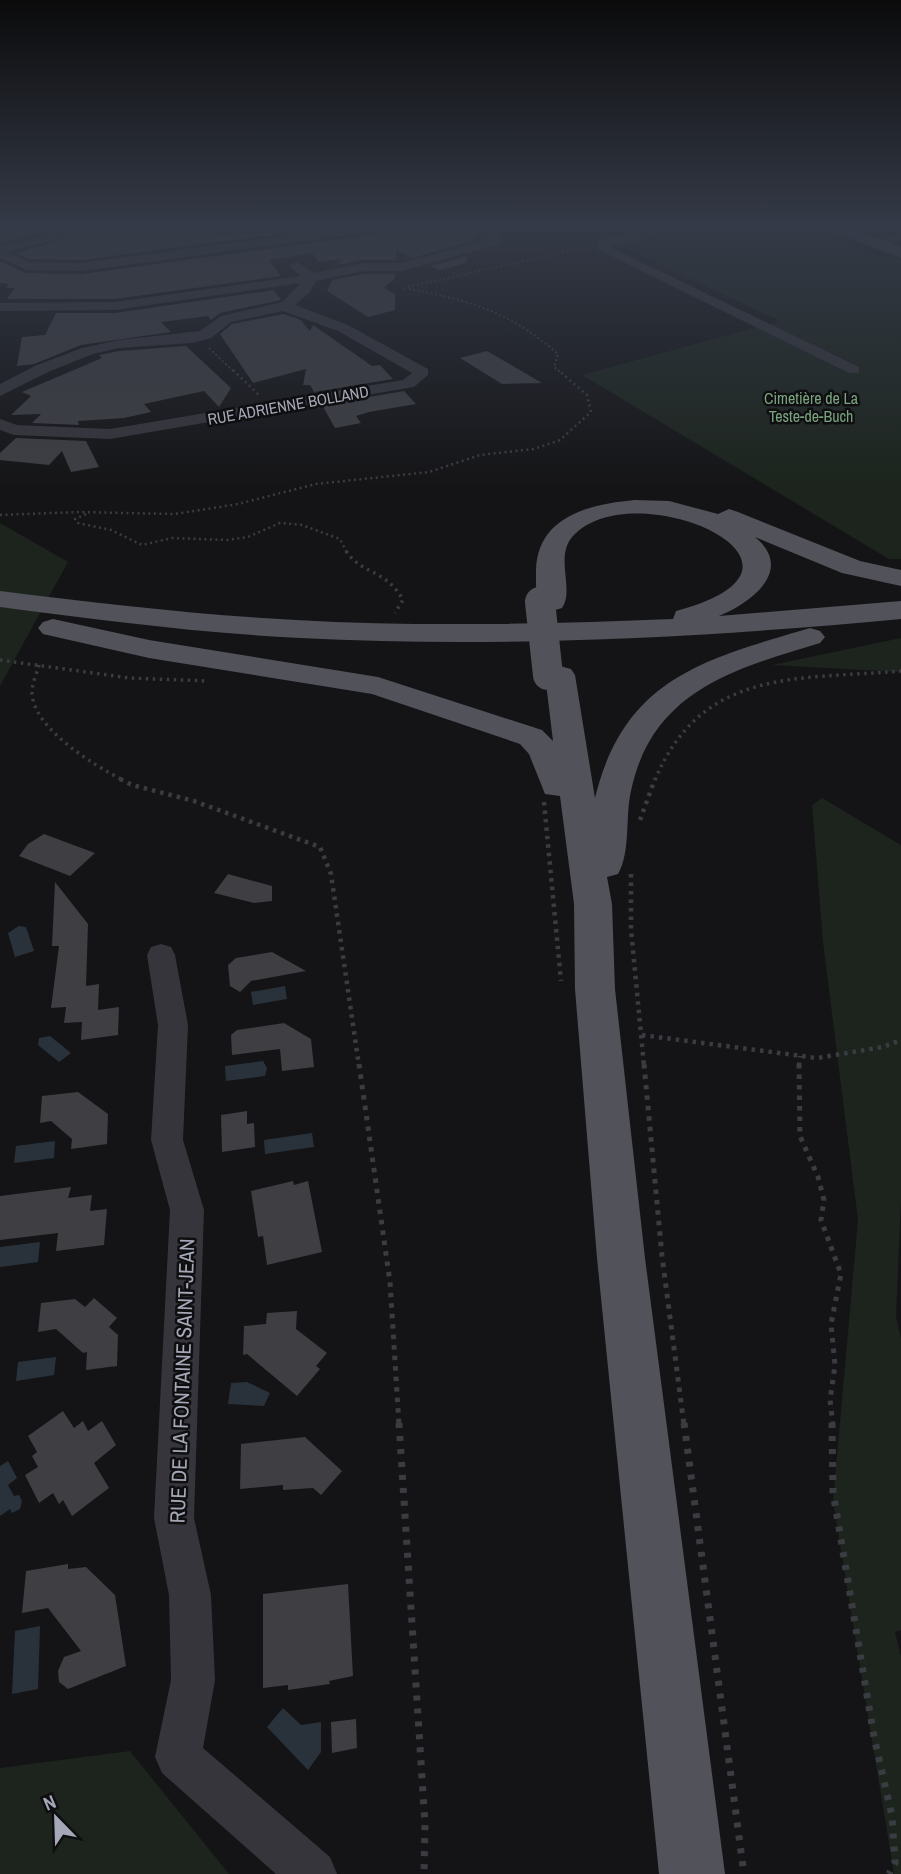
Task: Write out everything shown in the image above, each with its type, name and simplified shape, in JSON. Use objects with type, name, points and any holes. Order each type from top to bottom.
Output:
[{"type":"main road","points":[[593,904],[554,675],[538,549],[545,532],[554,523],[582,508],[619,501],[652,500],[699,508],[852,567],[901,578]]},
{"type":"main road","points":[[546,602],[551,551],[558,536],[572,523],[604,512],[640,507],[698,515],[732,531],[745,541],[756,557],[755,581],[742,594],[720,607],[689,617],[578,630]]},
{"type":"main road","points":[[0,599],[233,625],[387,631],[669,629],[901,610]]},
{"type":"main road","points":[[0,617],[149,649],[378,686],[531,737],[544,751],[621,1258],[692,1874]]},
{"type":"main road","points":[[579,989],[593,904],[605,865],[606,820],[615,772],[636,731],[659,703],[694,677],[746,654],[809,637],[901,620]]},
{"type":"main road","points":[[550,787],[554,675]]},
{"type":"street","points":[[15,314],[26,321],[51,314]]},
{"type":"street","points":[[0,391],[52,363],[120,343],[163,342],[197,336],[221,327],[226,319],[249,314]]},
{"type":"street","name":"RUE ADRIENNE BOLLAND","points":[[0,424],[14,430],[110,434],[408,384],[422,372],[343,328],[306,314]]},
{"type":"street","points":[[740,314],[854,370]]},
{"type":"street","name":"RUE DE LA FONTAINE SAINT-JEAN","points":[[161,955],[173,1025],[167,1140],[187,1210],[174,1518],[190,1595],[193,1680],[178,1757],[313,1874]]},
{"type":"path","points":[[0,515],[100,512],[174,514],[238,504],[297,488],[429,472],[480,454],[534,449],[560,440],[592,412],[587,395],[560,375],[554,367],[554,359],[558,354],[508,314]]},
{"type":"path","points":[[197,336],[272,407]]},
{"type":"path","points":[[100,512],[75,519],[78,523],[111,530],[142,545],[172,538],[227,540],[248,537],[280,523],[302,524],[314,531],[331,534],[340,539],[344,549],[364,569],[393,582],[403,600],[387,631]]},
{"type":"path","points":[[0,660],[126,676],[148,682],[216,680]]},
{"type":"path","points":[[39,665],[32,692],[36,707],[66,746],[88,762],[132,785],[207,806],[320,846],[331,874],[390,1282],[425,1824],[425,1874]]},
{"type":"path","points":[[639,825],[654,780],[671,747],[691,723],[720,701],[763,683],[901,671]]},
{"type":"path","points":[[550,787],[579,989]]},
{"type":"path","points":[[631,872],[632,929],[662,1256],[744,1874]]},
{"type":"path","points":[[642,1035],[817,1058],[883,1047],[901,1040]]},
{"type":"path","points":[[800,1056],[800,1136],[818,1177],[824,1200],[821,1220],[841,1274],[831,1324],[835,1365],[830,1400],[835,1450],[833,1492],[874,1737],[894,1826],[895,1863],[889,1874]]},
{"type":"green space","name":"Cimetière de La Teste-de-Buch","points":[[766,314],[901,314],[901,559],[889,559],[582,375],[780,321]]},
{"type":"green space","points":[[0,523],[68,562],[0,686]]},
{"type":"green space","points":[[901,638],[901,672],[772,665]]},
{"type":"green space","points":[[822,798],[901,845],[901,1200],[896,1317],[901,1338],[901,1630],[895,1632],[901,1657],[901,1874],[894,1874],[833,1501],[858,1220],[823,942],[812,805]]},
{"type":"green space","points":[[130,1751],[229,1874],[0,1874],[0,1768]]},
{"type":"shaded area","points":[[19,926],[26,927],[34,951],[15,957],[8,933]]},
{"type":"shaded area","points":[[285,986],[287,999],[253,1005],[251,992]]},
{"type":"shaded area","points":[[50,1036],[71,1053],[59,1062],[38,1045],[39,1038]]},
{"type":"shaded area","points":[[263,1061],[267,1068],[265,1076],[226,1081],[225,1066]]},
{"type":"shaded area","points":[[312,1133],[314,1147],[265,1154],[264,1140]]},
{"type":"shaded area","points":[[55,1141],[54,1158],[14,1163],[16,1146]]},
{"type":"shaded area","points":[[40,1242],[38,1262],[0,1267],[0,1247]]},
{"type":"shaded area","points":[[56,1357],[54,1375],[16,1381],[18,1362]]},
{"type":"shaded area","points":[[247,1382],[270,1393],[264,1406],[228,1404],[231,1383]]},
{"type":"shaded area","points":[[8,1461],[17,1478],[8,1485],[14,1496],[19,1495],[22,1501],[20,1509],[12,1513],[10,1509],[0,1516],[0,1466]]},
{"type":"shaded area","points":[[40,1626],[38,1689],[12,1694],[15,1631]]},
{"type":"shaded area","points":[[283,1708],[301,1725],[321,1722],[321,1752],[308,1770],[267,1727]]},
{"type":"building","points":[[55,314],[218,314],[211,320],[208,316],[161,322],[171,332],[81,345],[34,364],[17,366],[22,337],[45,335]]},
{"type":"building","points":[[281,314],[301,320],[310,331],[313,325],[372,366],[380,365],[393,379],[314,392],[310,385],[303,385],[306,369],[253,383],[220,334],[232,324]]},
{"type":"building","points":[[186,346],[231,388],[219,407],[204,391],[144,404],[151,412],[124,418],[78,421],[79,425],[32,423],[41,414],[11,415],[31,396],[22,392],[102,358],[99,355]]},
{"type":"building","points":[[487,351],[542,383],[502,384],[460,358]]},
{"type":"building","points":[[404,391],[416,404],[369,412],[356,416],[361,423],[335,428],[322,405]]},
{"type":"building","points":[[16,438],[86,441],[99,467],[71,472],[62,451],[49,465],[0,460],[0,453]]},
{"type":"building","points":[[44,834],[95,853],[70,876],[19,856],[28,844]]},
{"type":"building","points":[[228,874],[272,886],[272,901],[254,903],[214,893]]},
{"type":"building","points":[[55,882],[88,924],[86,986],[99,984],[98,1010],[119,1007],[118,1035],[81,1040],[82,1022],[64,1023],[66,1007],[51,1008],[59,946],[52,946]]},
{"type":"building","points":[[272,952],[306,971],[251,981],[240,992],[230,986],[228,965],[236,958]]},
{"type":"building","points":[[284,1023],[311,1039],[314,1067],[282,1071],[280,1049],[232,1055],[231,1035],[237,1030]]},
{"type":"building","points":[[78,1092],[108,1114],[107,1144],[71,1149],[72,1139],[51,1121],[40,1123],[42,1096]]},
{"type":"building","points":[[247,1111],[247,1124],[254,1123],[255,1147],[222,1152],[221,1115]]},
{"type":"building","points":[[293,1181],[294,1185],[308,1181],[322,1252],[267,1265],[263,1236],[258,1237],[251,1191]]},
{"type":"building","points":[[71,1187],[68,1198],[92,1195],[90,1211],[107,1209],[104,1245],[56,1251],[58,1233],[0,1240],[0,1196]]},
{"type":"building","points":[[94,1298],[117,1318],[109,1327],[118,1335],[117,1366],[86,1370],[87,1352],[83,1353],[56,1329],[38,1332],[41,1303],[75,1299],[85,1307]]},
{"type":"building","points":[[297,1311],[296,1329],[327,1353],[316,1366],[320,1369],[297,1396],[247,1354],[243,1355],[244,1326],[266,1324],[267,1313]]},
{"type":"building","points":[[63,1411],[74,1428],[83,1421],[88,1431],[102,1421],[116,1445],[94,1463],[109,1488],[72,1516],[63,1500],[59,1504],[53,1493],[39,1503],[25,1475],[38,1467],[32,1456],[37,1452],[28,1436]]},
{"type":"building","points":[[305,1437],[342,1471],[321,1495],[313,1488],[283,1490],[283,1485],[240,1489],[241,1444]]},
{"type":"building","points":[[68,1564],[68,1569],[86,1567],[115,1595],[126,1666],[68,1689],[59,1682],[58,1671],[64,1657],[81,1651],[48,1608],[22,1613],[26,1571]]},
{"type":"building","points":[[348,1584],[353,1676],[329,1681],[330,1684],[288,1690],[288,1685],[263,1688],[263,1594]]},
{"type":"building","points":[[356,1719],[357,1748],[332,1753],[331,1722]]}]
